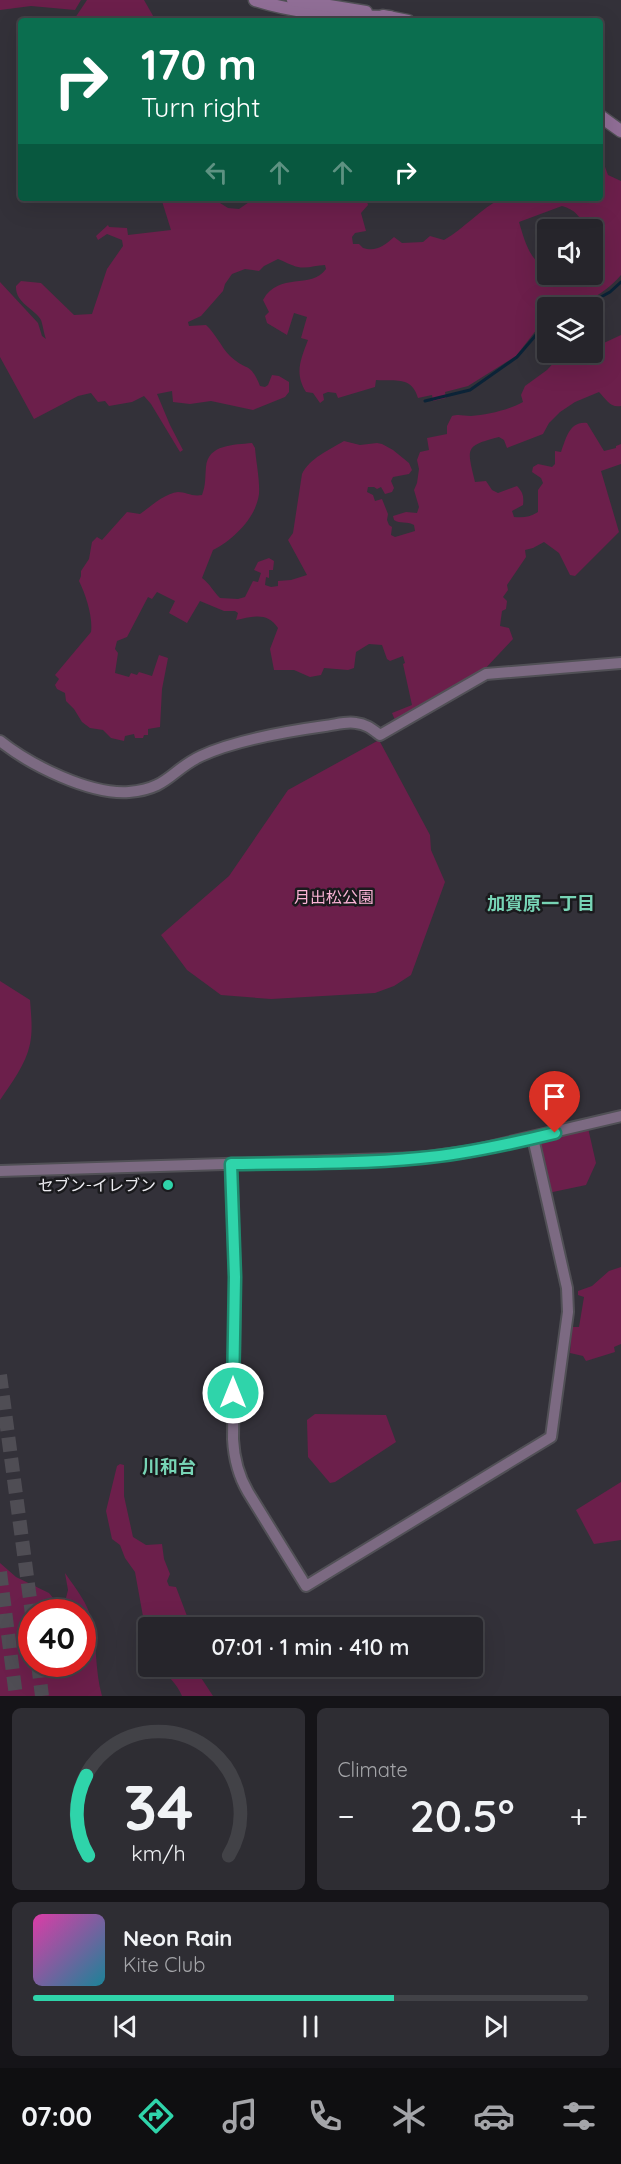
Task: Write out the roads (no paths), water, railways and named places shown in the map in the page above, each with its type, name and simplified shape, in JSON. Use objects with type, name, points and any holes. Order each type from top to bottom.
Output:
[{"type":"main road","points":[[255,0],[274,6],[347,17],[390,17]]},
{"type":"main road","points":[[293,0],[394,18]]},
{"type":"main road","points":[[603,118],[621,131]]},
{"type":"street","points":[[0,741],[33,763],[56,774],[112,791],[144,790],[160,785],[193,760],[210,753],[299,730],[355,722],[369,726],[380,735],[486,674],[621,663]]},
{"type":"street","points":[[0,1171],[420,1158],[472,1151],[621,1116]]},
{"type":"street","points":[[231,1164],[235,1277],[233,1439],[236,1464],[240,1478],[248,1492],[306,1586],[551,1437],[568,1312],[567,1287],[533,1138]]},
{"type":"waterway","points":[[601,297],[621,282]]},
{"type":"waterway","points":[[425,401],[470,390],[517,357],[537,334]]},
{"type":"tunnel","points":[[0,1375],[30,1599]]},
{"type":"tunnel","points":[[0,1572],[16,1696]]},
{"type":"tunnel","points":[[40,1677],[42,1696]]},
{"type":"place","name":"セブン-イレブン","points":[[168,1185]]},
{"type":"district","name":"加賀原一丁目","points":[[541,903]]},
{"type":"district","name":"川和台","points":[[169,1466]]},
{"type":"park label","name":"月出松公園","points":[[334,897]]}]
